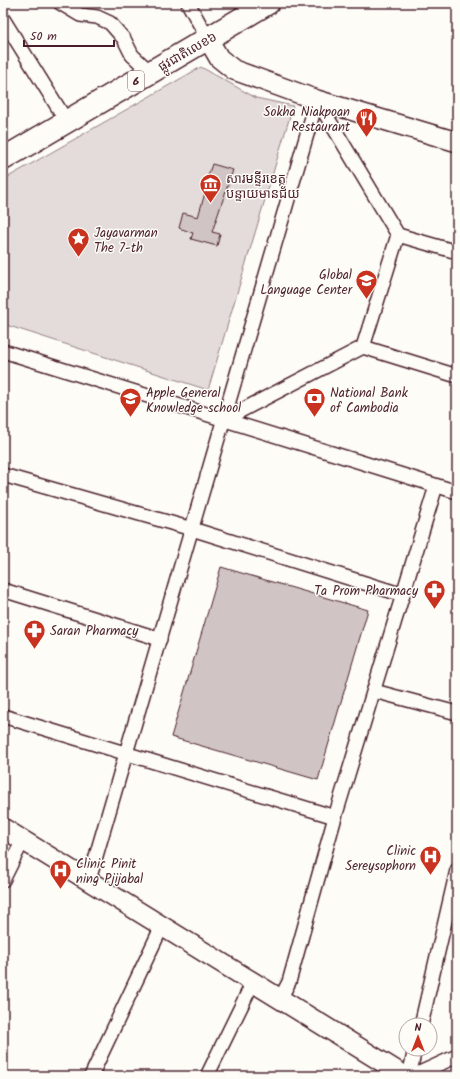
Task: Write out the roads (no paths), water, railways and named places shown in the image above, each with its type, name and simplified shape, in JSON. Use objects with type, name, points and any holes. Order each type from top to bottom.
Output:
[{"type":"highway","name":"ផ្លូវជាតិលេខ៦","points":[[3,159],[268,3]]},
{"type":"main road","points":[[208,39],[219,58],[234,70],[317,100],[457,142]]},
{"type":"main road","points":[[3,828],[405,1076]]},
{"type":"street","points":[[60,3],[80,15],[97,17],[110,23],[124,39],[132,55],[150,72]]},
{"type":"street","points":[[188,3],[208,39]]},
{"type":"street","points":[[3,19],[67,122]]},
{"type":"street","points":[[317,100],[398,235],[457,252]]},
{"type":"street","points":[[89,880],[317,100]]},
{"type":"street","points":[[363,347],[398,235]]},
{"type":"street","points":[[225,419],[363,347],[457,376]]},
{"type":"street","points":[[3,352],[225,419],[457,492]]},
{"type":"street","points":[[3,475],[192,529],[403,594]]},
{"type":"street","points":[[280,998],[289,982],[335,817],[436,486]]},
{"type":"street","points":[[3,590],[160,639]]},
{"type":"street","points":[[374,691],[457,713]]},
{"type":"street","points":[[3,716],[335,817]]},
{"type":"street","points":[[3,880],[23,840]]},
{"type":"street","points":[[423,1017],[457,870]]},
{"type":"street","points":[[91,1076],[162,926]]},
{"type":"street","points":[[207,1076],[253,982]]},
{"type":"street","points":[[413,1076],[457,1056]]},
{"type":"street","points":[[409,1076],[413,1057]]},
{"type":"place","name":"Sokha Niakpoan Restaurant","points":[[366,138]]},
{"type":"place","name":"សារមន្ទីរខេត្ត បន្ទាយមានជ័យ","points":[[211,204]]},
{"type":"place","name":"Jayavarman The 7-th","points":[[78,258]]},
{"type":"place","name":"Global Language Center","points":[[367,300]]},
{"type":"place","name":"Apple General Knowledge school","points":[[131,418]]},
{"type":"place","name":"National Bank of Cambodia","points":[[315,418]]},
{"type":"place","name":"Ta Prom Pharmacy","points":[[434,610]]},
{"type":"place","name":"Saran Pharmacy","points":[[35,650]]},
{"type":"place","name":"Clinic Sereysophorn","points":[[431,876]]},
{"type":"place","name":"Clinic Pinit ning Pjijabal","points":[[61,890]]}]
